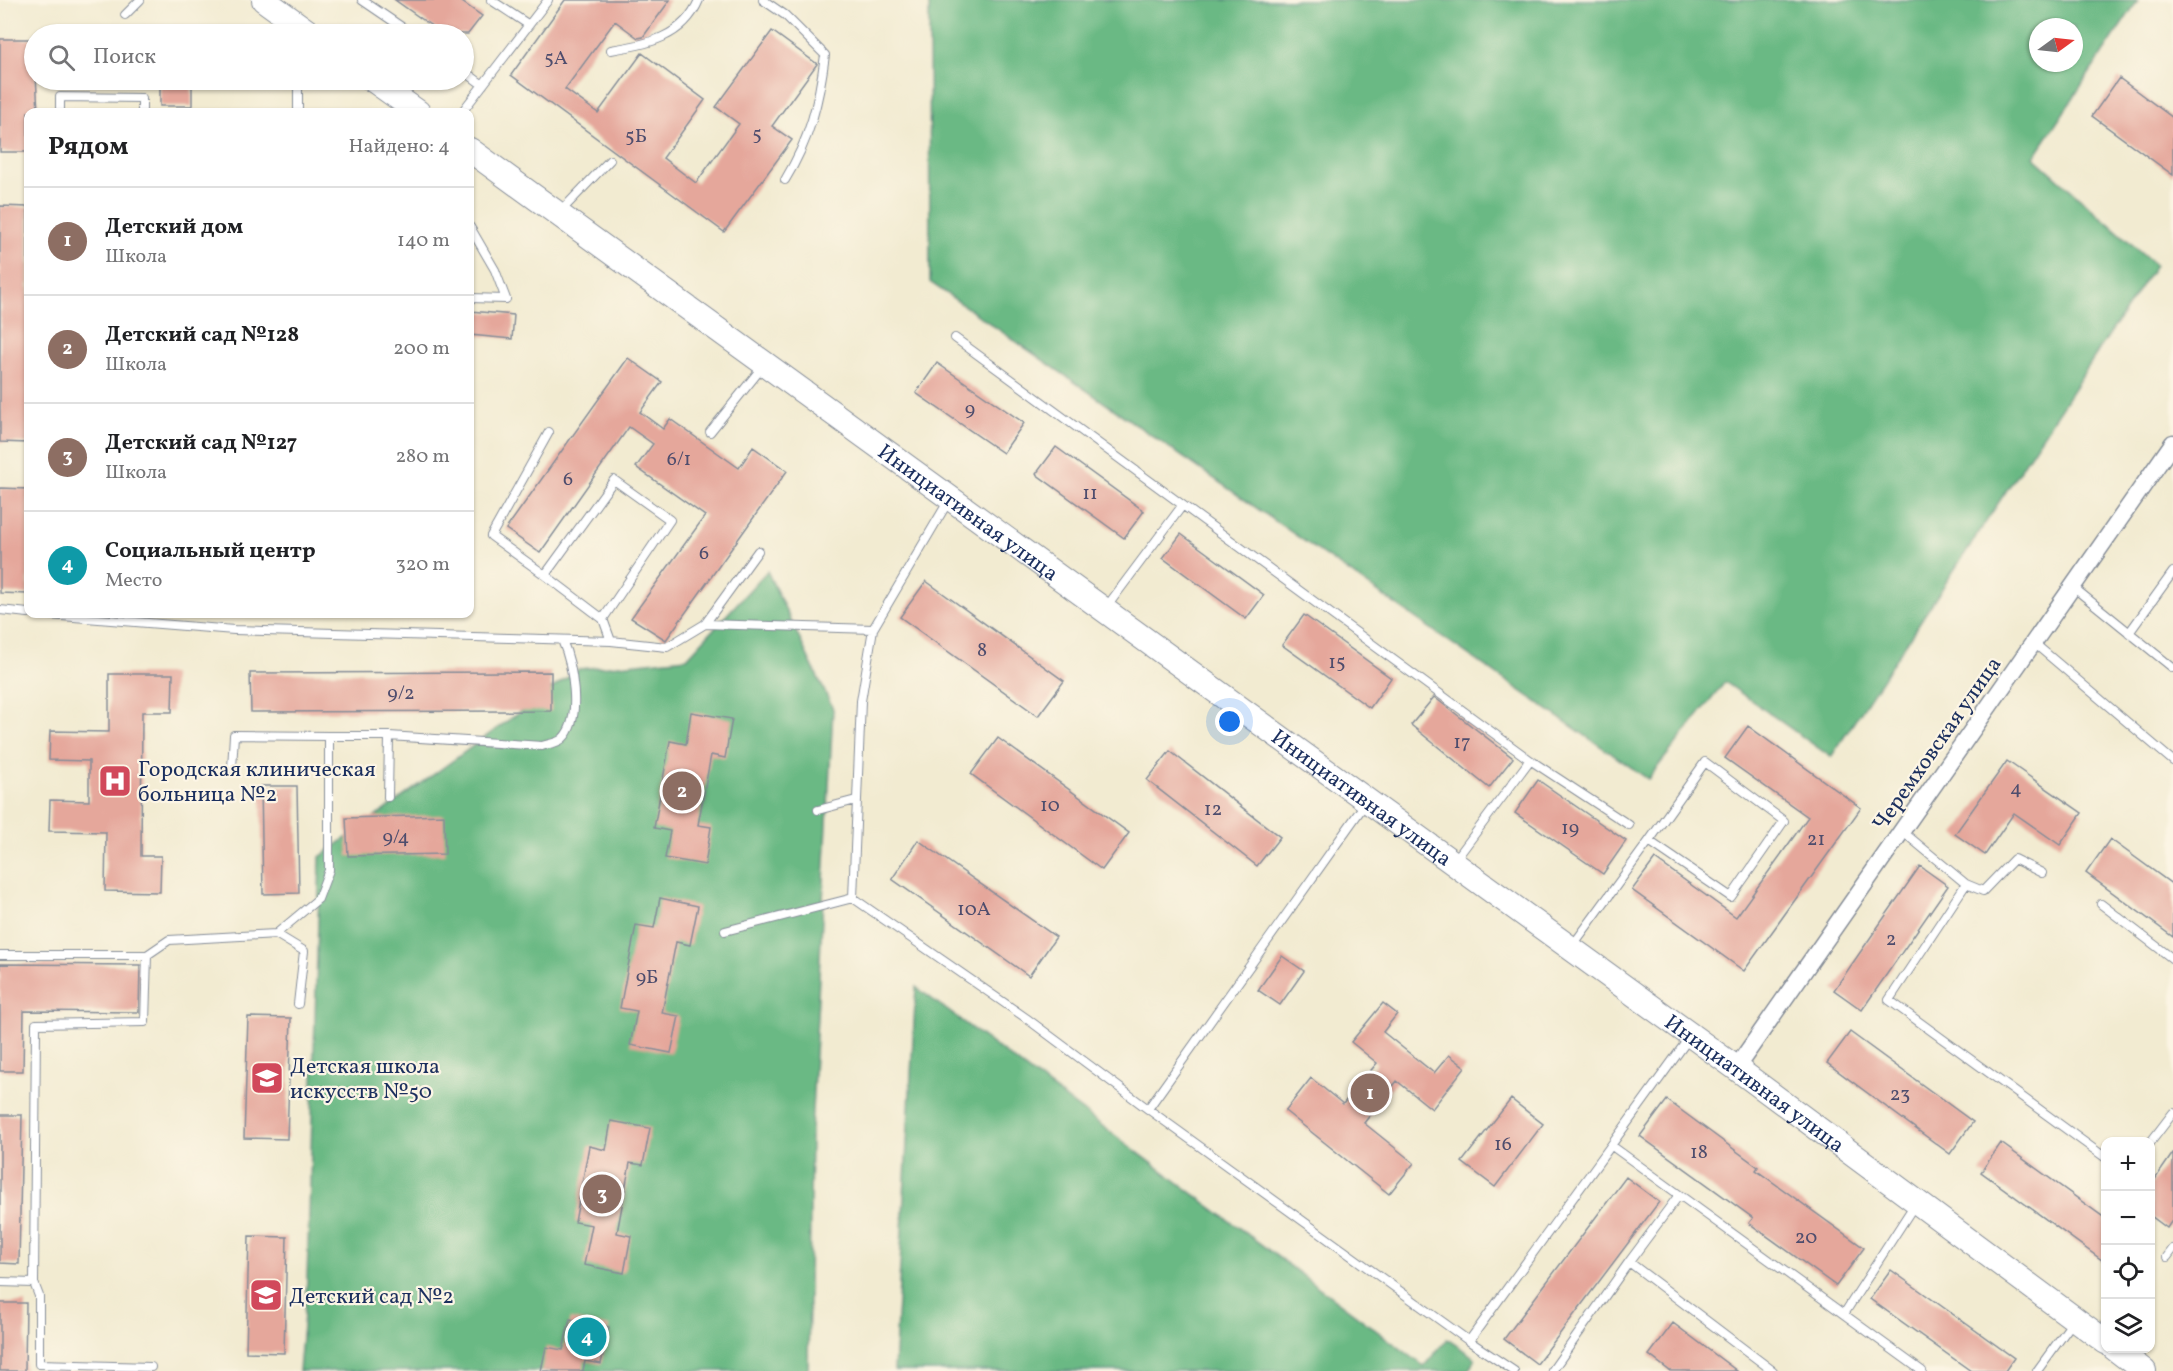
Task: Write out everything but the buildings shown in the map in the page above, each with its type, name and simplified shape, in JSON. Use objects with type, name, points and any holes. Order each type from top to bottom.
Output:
[{"type":"main road","points":[[264,0],[294,24]]},
{"type":"main road","points":[[394,90],[409,97]]},
{"type":"main road","name":"Инициативная улица","points":[[474,153],[1691,1035],[2101,1338]]},
{"type":"main road","points":[[2121,1353],[2144,1371]]},
{"type":"street","name":"Черемховская улица","points":[[1736,1068],[2173,443]]},
{"type":"lane","points":[[125,15],[140,0]]},
{"type":"lane","points":[[362,0],[397,24]]},
{"type":"lane","points":[[491,0],[528,26]]},
{"type":"lane","points":[[465,108],[548,0]]},
{"type":"lane","points":[[611,50],[648,44],[673,33],[694,13],[699,0]]},
{"type":"lane","points":[[763,0],[786,15],[825,55],[820,94],[803,150],[785,180]]},
{"type":"lane","points":[[474,78],[483,85]]},
{"type":"lane","points":[[298,90],[298,108]]},
{"type":"lane","points":[[60,108],[60,97],[142,98],[142,108]]},
{"type":"lane","points":[[558,214],[610,160]]},
{"type":"lane","points":[[474,234],[495,270],[506,299],[474,298]]},
{"type":"lane","points":[[955,338],[1530,760],[1629,825]]},
{"type":"lane","points":[[710,432],[764,365]]},
{"type":"lane","points":[[549,432],[491,536],[603,619],[611,641]]},
{"type":"lane","points":[[544,575],[614,480],[670,520],[603,619]]},
{"type":"lane","points":[[852,898],[861,701],[873,629],[950,499]]},
{"type":"lane","points":[[1104,610],[1182,506]]},
{"type":"lane","points":[[85,618],[234,630],[611,641],[667,647],[705,624],[758,551]]},
{"type":"lane","points":[[2129,633],[2173,572]]},
{"type":"lane","points":[[2073,587],[2173,668]]},
{"type":"lane","points":[[0,610],[24,613]]},
{"type":"lane","points":[[157,624],[160,618]]},
{"type":"lane","points":[[705,624],[873,629]]},
{"type":"lane","points":[[232,768],[234,735],[389,736],[542,746],[562,740],[573,723],[574,698],[569,657],[562,640]]},
{"type":"lane","points":[[2034,643],[2173,761]]},
{"type":"lane","points":[[276,934],[318,899],[329,870],[329,736]]},
{"type":"lane","points":[[388,797],[389,736]]},
{"type":"lane","points":[[1453,863],[1530,760]]},
{"type":"lane","points":[[1571,948],[1705,762],[1784,821],[1731,897],[1649,841]]},
{"type":"lane","points":[[818,810],[856,800]]},
{"type":"lane","points":[[1148,1108],[1368,801]]},
{"type":"lane","points":[[1902,831],[1966,884],[1983,891],[2014,859],[2042,873]]},
{"type":"lane","points":[[1966,884],[1889,1000],[2101,1154]]},
{"type":"lane","points":[[725,931],[852,898],[1026,1018],[1469,1341],[1514,1371]]},
{"type":"lane","points":[[2101,904],[2173,959]]},
{"type":"lane","points":[[0,955],[147,955],[169,940],[276,934],[304,951],[298,1004]]},
{"type":"lane","points":[[147,955],[145,1022],[36,1024],[34,1283],[39,1296],[39,1364],[151,1367]]},
{"type":"lane","points":[[1469,1341],[1691,1035]]},
{"type":"lane","points":[[2155,1138],[2173,1113]]},
{"type":"lane","points":[[1612,1146],[1922,1371]]},
{"type":"lane","points":[[1552,1371],[1679,1195]]},
{"type":"lane","points":[[1844,1314],[1916,1202]]},
{"type":"lane","points":[[2167,1257],[2173,1249]]},
{"type":"lane","points":[[1629,1262],[1773,1371]]},
{"type":"lane","points":[[0,1282],[34,1283]]},
{"type":"lane","points":[[2037,1371],[2074,1319]]},
{"type":"green space","points":[[929,0],[2138,0],[2034,157],[2155,265],[1831,757],[1725,682],[1648,779],[930,282]]},
{"type":"green space","points":[[767,571],[833,709],[811,1131],[808,1371],[299,1371],[307,1280],[320,857],[579,669],[687,658]]},
{"type":"green space","points":[[916,987],[1424,1366],[1447,1339],[1475,1358],[1468,1371],[894,1371]]},
{"type":"place","name":"Городская клиническая больница №2","points":[[115,781]]},
{"type":"place","name":"Детский сад №128","points":[[682,791]]},
{"type":"place","name":"Детская школа искусств №50","points":[[267,1078]]},
{"type":"place","name":"Детский дом","points":[[1370,1093]]},
{"type":"place","name":"Детский сад №127","points":[[602,1194]]},
{"type":"place","name":"Детский сад №2","points":[[266,1295]]},
{"type":"place","name":"Социальный центр","points":[[587,1337]]}]
